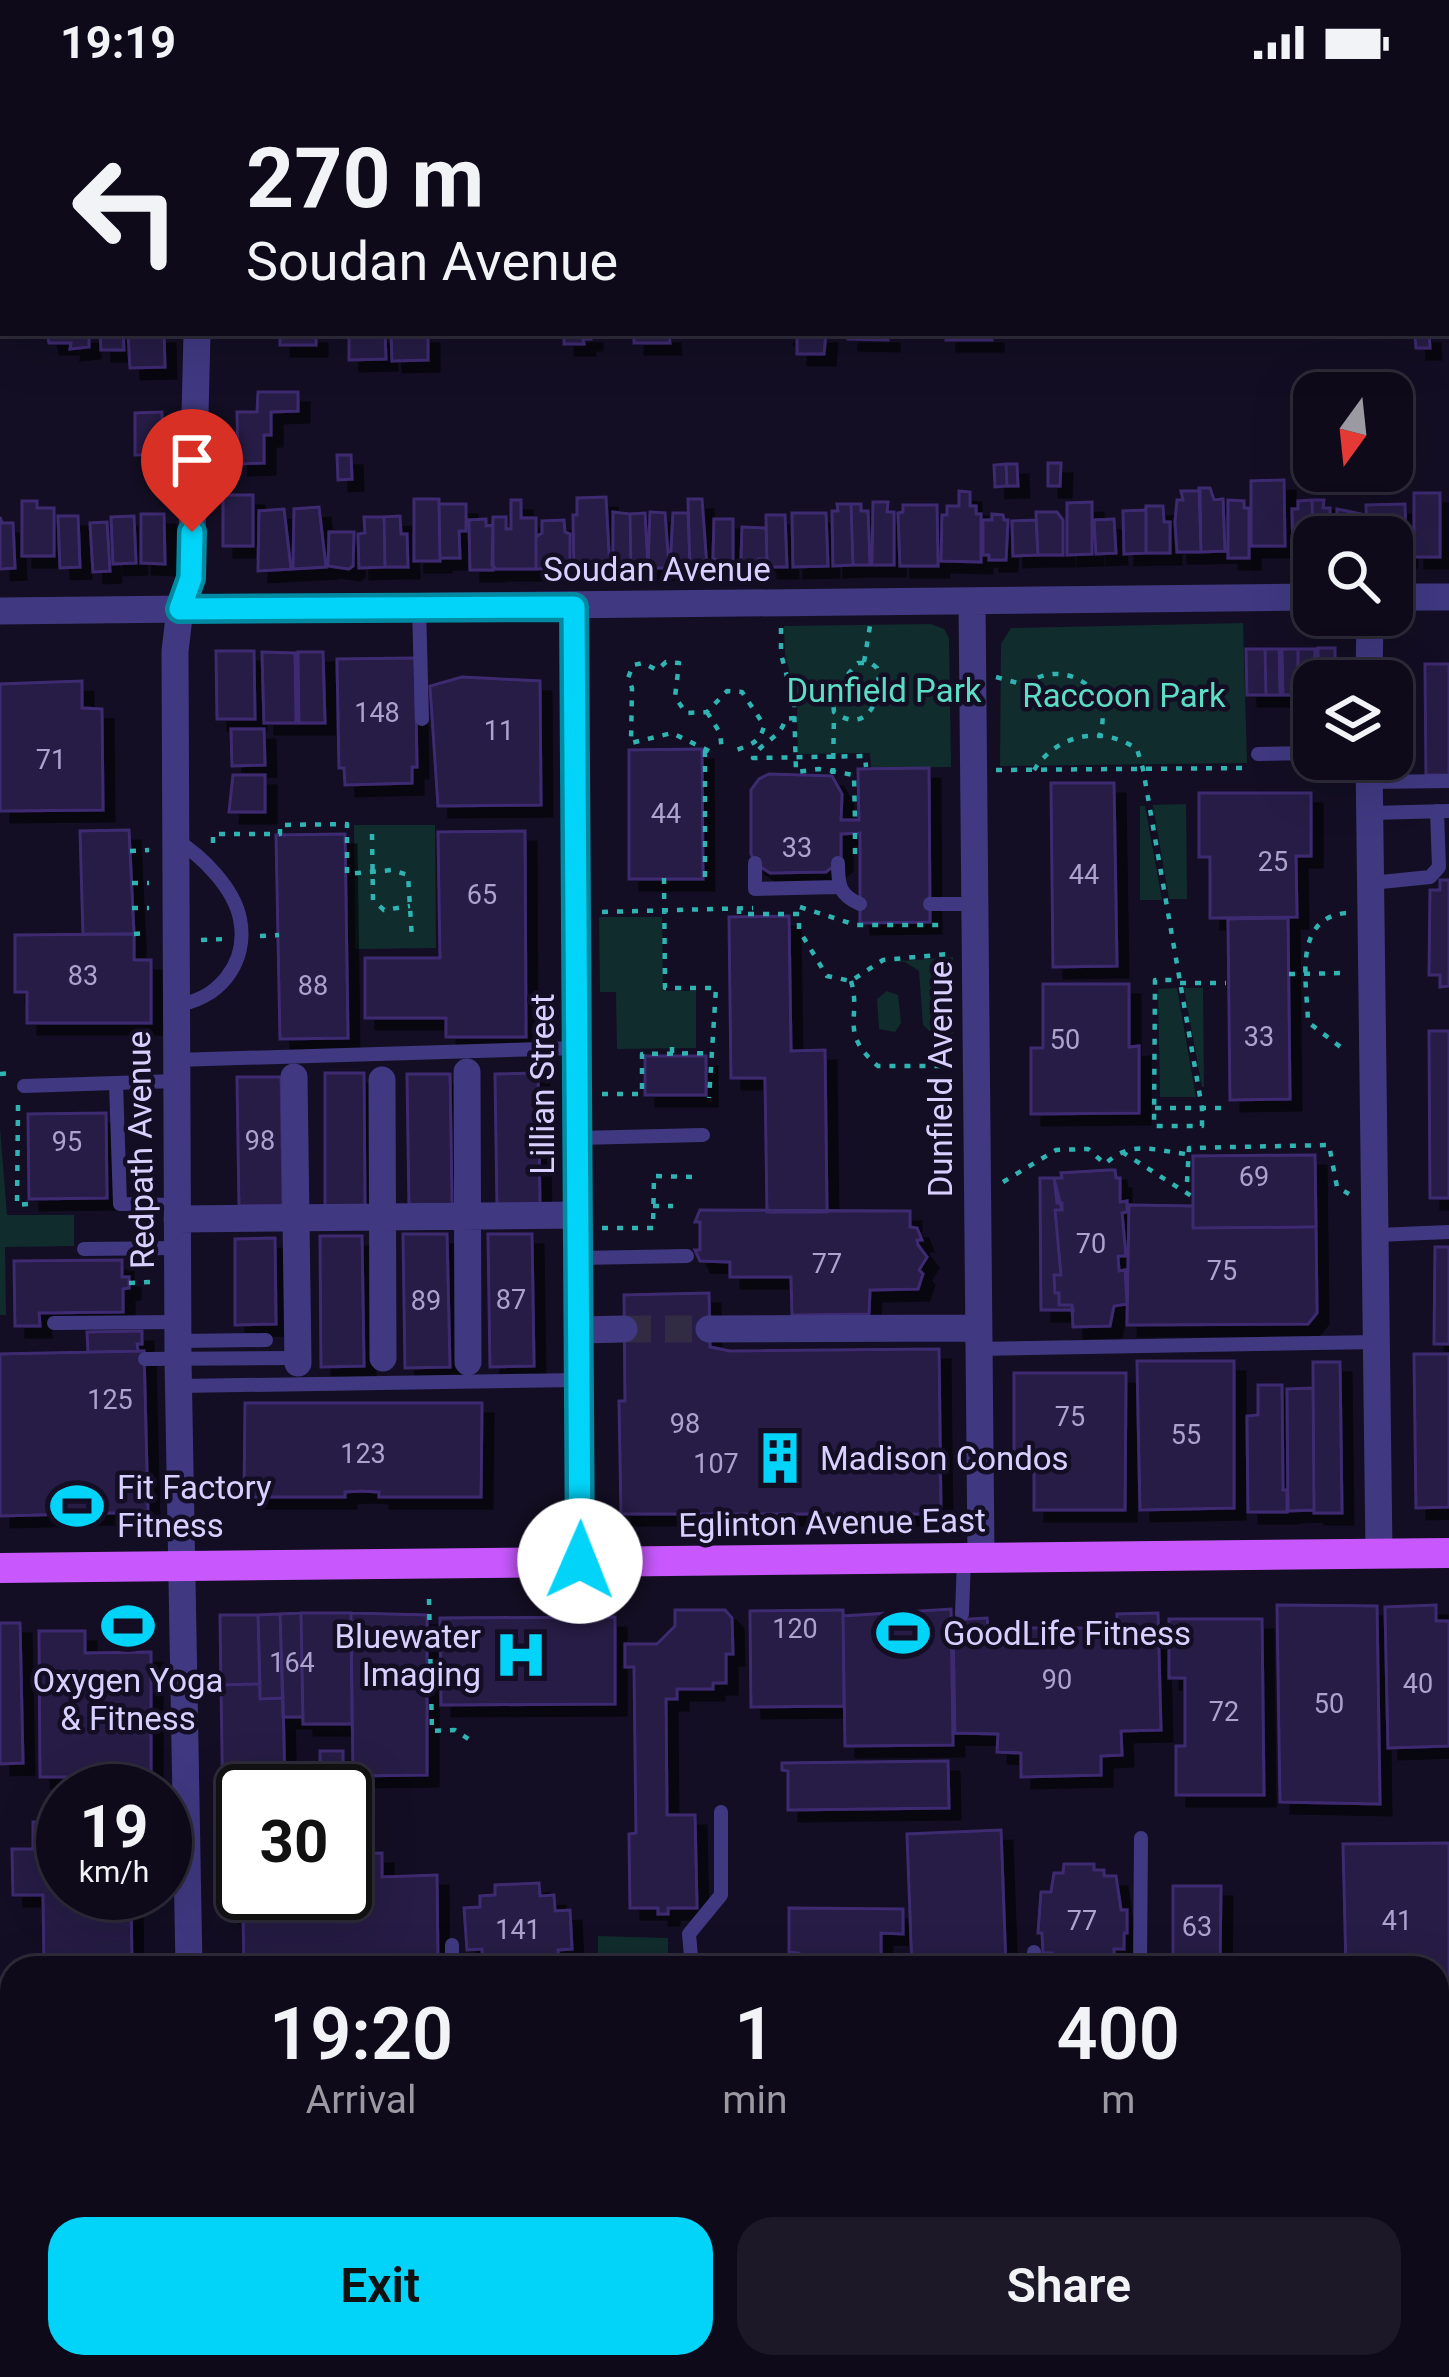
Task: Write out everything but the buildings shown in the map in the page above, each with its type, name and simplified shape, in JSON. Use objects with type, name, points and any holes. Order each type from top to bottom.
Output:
[{"type":"main road","name":"Eglinton Avenue East","points":[[0,1568],[1449,1552]]},
{"type":"street","name":"Redpath Avenue","points":[[189,1956],[175,1005],[168,844],[175,651],[180,609],[191,578],[197,336]]},
{"type":"street","name":"Soudan Avenue","points":[[0,611],[1293,597]]},
{"type":"street","points":[[1413,597],[1449,597]]},
{"type":"street","name":"Dunfield Avenue","points":[[972,602],[977,1338],[973,1557]]},
{"type":"street","name":"Lillian Street","points":[[574,607],[578,1138],[589,1221],[579,1258],[580,1561]]},
{"type":"street","points":[[1370,780],[1379,1553]]},
{"type":"street","points":[[466,1072],[468,1363]]},
{"type":"street","points":[[294,1077],[295,1361]]},
{"type":"street","points":[[382,1080],[383,1358]]},
{"type":"street","points":[[177,1224],[467,1216],[589,1221]]},
{"type":"street","points":[[710,1329],[977,1338]]},
{"type":"street","points":[[580,1330],[624,1330]]},
{"type":"lane","points":[[419,607],[422,719]]},
{"type":"lane","points":[[1256,761],[1293,756]]},
{"type":"lane","points":[[1413,776],[1449,781]]},
{"type":"lane","points":[[1369,814],[1443,811],[1439,868],[1430,878],[1371,883]]},
{"type":"lane","points":[[168,844],[195,851],[227,890],[240,919],[239,956],[227,980],[196,1003],[175,1005]]},
{"type":"lane","points":[[755,862],[755,889],[838,887]]},
{"type":"lane","points":[[838,863],[838,887],[847,899],[860,904]]},
{"type":"lane","points":[[799,870],[799,887]]},
{"type":"lane","points":[[930,904],[976,904]]},
{"type":"lane","points":[[24,1086],[116,1083],[176,1071],[578,1048]]},
{"type":"lane","points":[[116,1083],[120,1204],[177,1224]]},
{"type":"lane","points":[[578,1138],[703,1135]]},
{"type":"lane","points":[[84,1249],[177,1224]]},
{"type":"lane","points":[[1377,1234],[1449,1232]]},
{"type":"lane","points":[[579,1258],[687,1256]]},
{"type":"lane","points":[[54,1323],[178,1352],[295,1361]]},
{"type":"lane","points":[[977,1338],[1377,1342]]},
{"type":"lane","points":[[145,1359],[266,1340]]},
{"type":"lane","points":[[178,1352],[581,1380]]},
{"type":"lane","points":[[962,1614],[973,1557]]},
{"type":"lane","points":[[691,1956],[689,1934],[721,1895],[721,1812]]},
{"type":"lane","points":[[1140,1956],[1141,1838]]},
{"type":"lane","points":[[452,1945],[452,1956]]},
{"type":"path","points":[[865,662],[872,621]]},
{"type":"path","points":[[781,622],[782,654],[795,718],[796,772],[819,769],[854,775],[855,820]]},
{"type":"path","points":[[705,878],[707,751],[672,734],[631,743],[630,668],[643,663],[657,670],[666,662],[679,663],[675,697],[686,713],[706,712],[734,688],[742,692],[764,725],[762,736],[734,751]]},
{"type":"path","points":[[832,774],[832,692],[849,670],[865,662]]},
{"type":"path","points":[[834,712],[858,721],[876,705],[878,668],[865,662]]},
{"type":"path","points":[[996,677],[1024,685],[1047,672],[1057,672],[1082,681],[1104,714],[1100,734]]},
{"type":"path","points":[[706,712],[720,733],[722,751]]},
{"type":"path","points":[[795,718],[784,719],[778,734],[757,749],[753,758],[866,756],[866,767]]},
{"type":"path","points":[[1034,770],[1042,758],[1070,739],[1100,734],[1137,749],[1143,770],[1180,981],[1202,1108],[1202,1126],[1154,1126],[1155,980],[1180,981],[1226,983]]},
{"type":"path","points":[[996,770],[1143,770],[1256,761]]},
{"type":"path","points":[[213,872],[213,834],[280,833],[280,825],[347,824],[347,874],[392,870],[408,874],[412,940]]},
{"type":"path","points":[[372,834],[374,900],[384,910],[410,906]]},
{"type":"path","points":[[130,851],[168,844]]},
{"type":"path","points":[[664,878],[665,988],[716,988],[709,1098]]},
{"type":"path","points":[[131,883],[160,882]]},
{"type":"path","points":[[596,912],[799,907],[856,925],[956,925]]},
{"type":"path","points":[[132,908],[161,908]]},
{"type":"path","points":[[739,908],[739,914],[799,914],[799,930],[827,976],[855,986],[854,1034],[862,1052],[878,1066],[956,1066]]},
{"type":"path","points":[[1346,913],[1330,916],[1310,934],[1306,947],[1307,1022],[1347,1052]]},
{"type":"path","points":[[134,934],[161,933]]},
{"type":"path","points":[[851,981],[883,960],[941,954]]},
{"type":"path","points":[[1288,974],[1347,973]]},
{"type":"path","points":[[672,1040],[672,1053]]},
{"type":"path","points":[[598,1094],[642,1094],[642,1054],[712,1053]]},
{"type":"path","points":[[18,1102],[17,1204],[29,1204]]},
{"type":"path","points":[[1155,1108],[1226,1108]]},
{"type":"path","points":[[1187,1182],[1189,1148],[1329,1145],[1337,1187],[1349,1194]]},
{"type":"path","points":[[999,1184],[1056,1150],[1088,1149],[1105,1164],[1120,1150],[1130,1148],[1186,1154]]},
{"type":"path","points":[[1120,1150],[1193,1197]]},
{"type":"path","points":[[17,1170],[28,1170]]},
{"type":"path","points":[[589,1221],[653,1228],[654,1176],[695,1177]]},
{"type":"path","points":[[653,1206],[673,1206]]},
{"type":"path","points":[[129,1282],[163,1282]]},
{"type":"path","points":[[429,1599],[431,1730],[455,1730],[470,1740]]},
{"type":"green space","name":"Raccoon Park","points":[[1243,623],[1247,763],[1000,766],[1001,644],[1011,628]]},
{"type":"green space","name":"Dunfield Park","points":[[931,624],[944,629],[949,638],[951,767],[871,768],[870,753],[798,754],[797,701],[785,654],[784,626]]},
{"type":"green space","points":[[1186,804],[1187,899],[1169,899],[1153,805]]},
{"type":"green space","points":[[1140,806],[1145,806],[1162,900],[1140,900]]},
{"type":"green space","points":[[354,825],[435,825],[436,948],[355,949]]},
{"type":"green space","points":[[599,917],[662,917],[663,991],[696,991],[696,1048],[617,1049],[616,992],[600,992]]},
{"type":"green space","points":[[953,957],[953,1033],[937,1038],[923,1025],[919,971],[905,962],[889,962]]},
{"type":"green space","points":[[1177,988],[1196,1097],[1160,1097],[1158,989]]},
{"type":"green space","points":[[1184,988],[1203,988],[1204,1087],[1202,1087]]},
{"type":"green space","points":[[887,991],[898,995],[901,1023],[895,1032],[879,1029],[877,999]]},
{"type":"green space","points":[[0,1128],[7,1215],[74,1215],[74,1246],[5,1247],[6,1315],[0,1315]]},
{"type":"green space","points":[[598,1936],[668,1938],[668,1956],[598,1956]]},
{"type":"tunnel","points":[[624,1329],[709,1329]]},
{"type":"place","name":"Madison Condos","points":[[780,1458]]},
{"type":"place","name":"Fit Factory Fitness","points":[[77,1506]]},
{"type":"place","name":"Oxygen Yoga & Fitness","points":[[128,1626]]},
{"type":"place","name":"GoodLife Fitness","points":[[903,1633]]},
{"type":"place","name":"Bluewater Imaging","points":[[521,1655]]},
{"type":"route","points":[[192,532],[191,578],[180,609],[574,607],[580,1561]]}]
